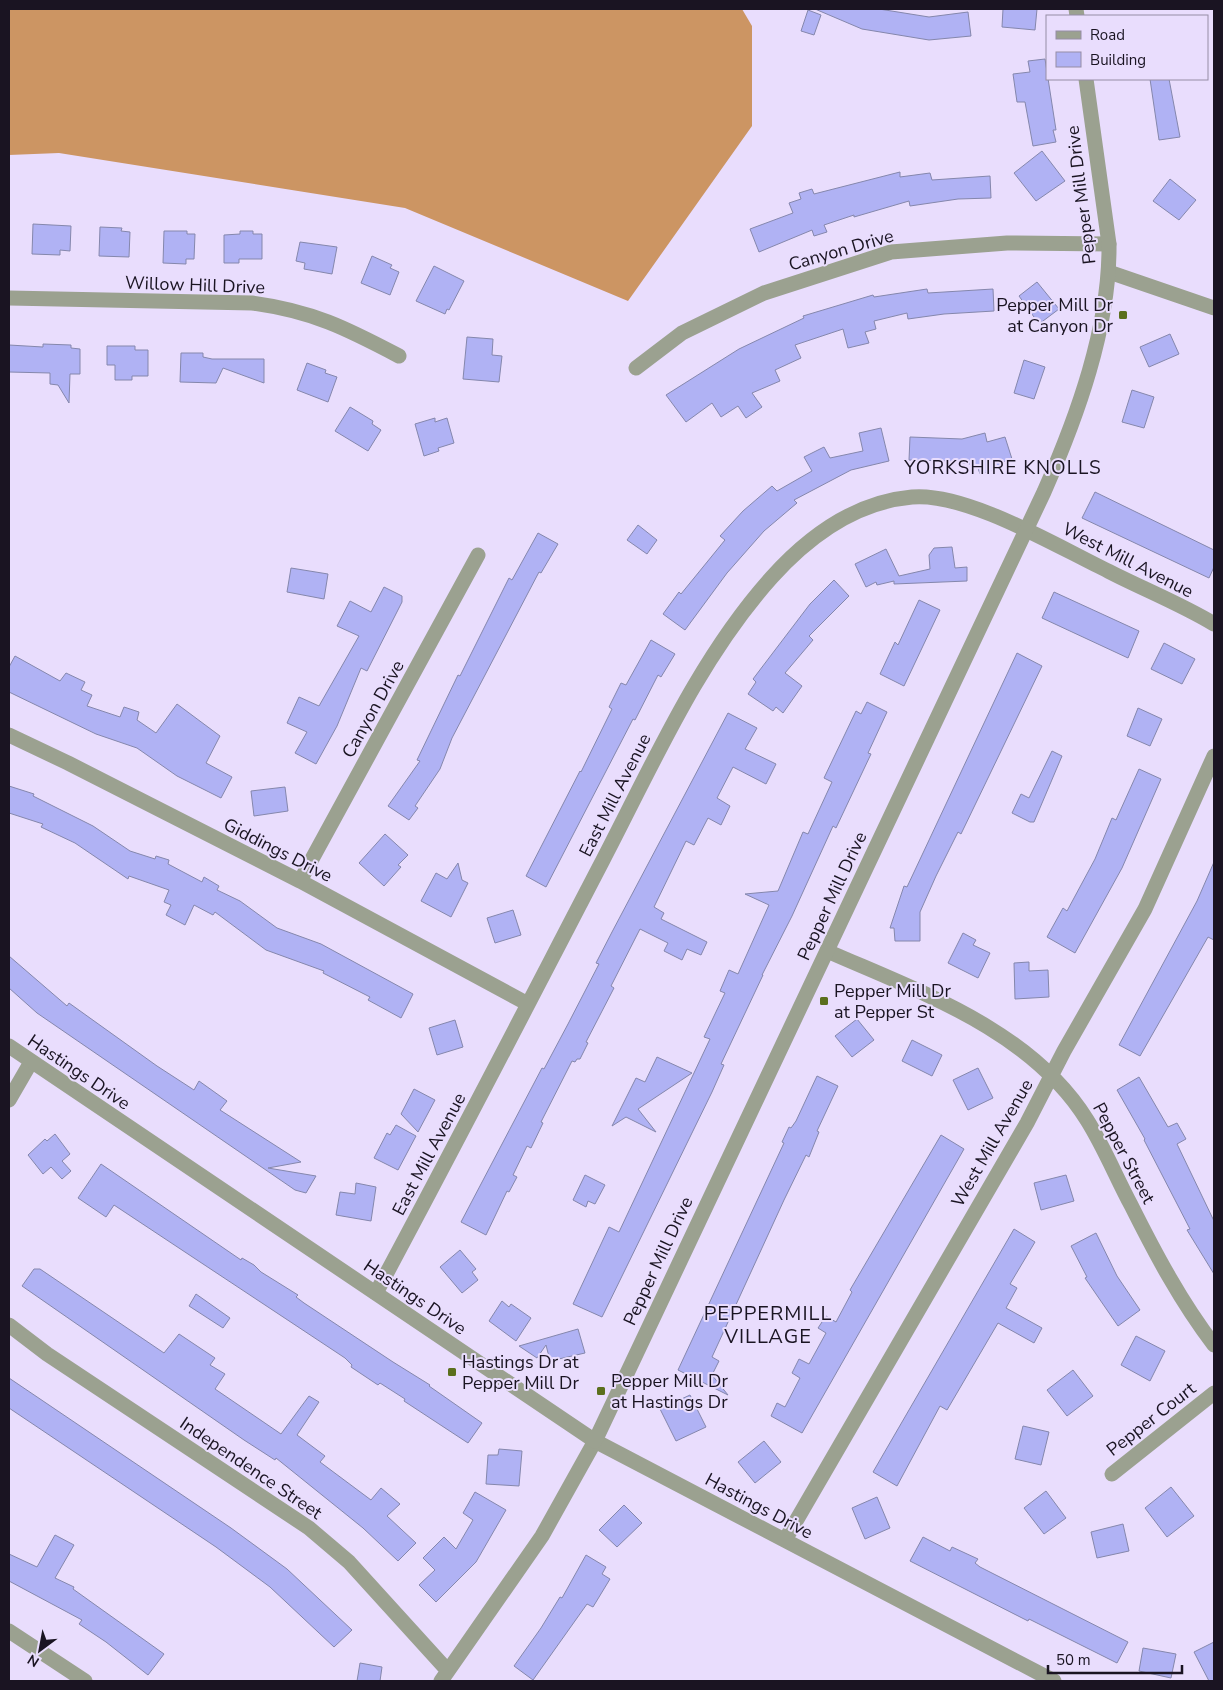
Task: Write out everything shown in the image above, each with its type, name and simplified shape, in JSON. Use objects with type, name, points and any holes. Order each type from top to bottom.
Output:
[{"type":"street","name":"Pepper Mill Drive","points":[[444,1676],[542,1536],[595,1441],[741,1128],[828,951],[1059,456],[1074,418],[1093,350],[1109,272],[1108,244],[1086,80]]},
{"type":"street","name":"Canyon Drive","points":[[636,368],[682,333],[764,293],[891,252],[1007,243],[1108,244]]},
{"type":"street","points":[[1109,272],[1214,308]]},
{"type":"street","name":"Willow Hill Drive","points":[[9,298],[252,303],[280,307],[322,318],[399,356]]},
{"type":"street","name":"East Mill Avenue","points":[[376,1293],[683,705],[751,603],[790,558],[808,541],[839,520],[892,500],[926,496],[956,502],[1026,529]]},
{"type":"street","name":"West Mill Avenue","points":[[1026,529],[1214,624]]},
{"type":"street","name":"Canyon Drive","points":[[300,881],[478,555]]},
{"type":"street","name":"Giddings Drive","points":[[9,735],[300,881],[528,1004]]},
{"type":"street","name":"West Mill Avenue","points":[[785,1540],[1027,1123],[1145,909],[1214,756]]},
{"type":"street","name":"Pepper Street","points":[[828,951],[912,989],[972,1019],[1028,1054],[1052,1076],[1087,1120],[1165,1270],[1214,1345]]},
{"type":"street","name":"Hastings Drive","points":[[9,1046],[595,1441],[785,1540],[1034,1677],[1054,1681]]},
{"type":"street","points":[[9,1100],[31,1062]]},
{"type":"street","name":"Independence Street","points":[[9,1325],[47,1354],[309,1528],[349,1562],[444,1676]]},
{"type":"street","name":"Pepper Court","points":[[1112,1474],[1214,1393]]},
{"type":"street","points":[[9,1631],[84,1681]]},
{"type":"shaded area","points":[[9,9],[742,9],[752,26],[752,126],[628,301],[405,208],[59,153],[9,155]]},
{"type":"building","points":[[815,9],[879,9],[929,17],[968,12],[971,36],[929,40],[862,29]]},
{"type":"building","points":[[1003,9],[1037,9],[1035,30],[1002,27]]},
{"type":"building","points":[[808,10],[821,15],[814,35],[801,31]]},
{"type":"building","points":[[1045,59],[1046,80],[1048,80],[1056,142],[1033,146],[1025,102],[1017,102],[1013,74],[1030,72],[1028,61]]},
{"type":"building","points":[[1150,80],[1169,80],[1180,137],[1159,140]]},
{"type":"building","points":[[1042,151],[1065,181],[1036,201],[1014,173]]},
{"type":"building","points":[[900,172],[900,177],[930,173],[932,180],[990,176],[991,198],[958,199],[910,206],[909,201],[824,225],[827,232],[814,236],[812,230],[759,252],[750,229],[793,213],[789,203],[801,199],[799,193],[812,189],[814,194]]},
{"type":"building","points":[[1170,179],[1196,200],[1179,220],[1153,201]]},
{"type":"building","points":[[33,224],[71,226],[70,251],[60,250],[60,255],[32,254]]},
{"type":"building","points":[[100,227],[122,228],[121,231],[130,232],[129,257],[99,256]]},
{"type":"building","points":[[164,231],[187,231],[187,234],[195,234],[194,259],[186,259],[186,264],[163,263]]},
{"type":"building","points":[[240,231],[253,231],[253,234],[262,234],[262,259],[239,259],[239,263],[224,263],[224,235],[240,234]]},
{"type":"building","points":[[300,242],[337,247],[332,274],[304,269],[305,263],[296,261]]},
{"type":"building","points":[[372,256],[392,265],[390,268],[399,272],[390,295],[361,283]]},
{"type":"building","points":[[434,266],[464,281],[445,314],[416,301]]},
{"type":"building","points":[[1037,282],[1059,309],[1039,324],[1019,296]]},
{"type":"building","points":[[927,289],[928,293],[993,289],[994,311],[944,314],[908,319],[907,313],[874,321],[876,329],[865,332],[869,343],[848,348],[843,329],[795,345],[801,358],[775,370],[780,381],[752,393],[762,407],[746,418],[738,406],[721,417],[712,403],[686,422],[666,395],[739,349],[804,318],[803,316],[873,295],[874,297]]},
{"type":"building","points":[[1170,334],[1179,354],[1149,367],[1140,347]]},
{"type":"building","points":[[467,337],[493,339],[492,355],[502,356],[499,382],[463,379]]},
{"type":"building","points":[[43,344],[71,345],[71,348],[80,349],[80,374],[70,374],[69,403],[58,385],[50,384],[50,373],[9,372],[9,345],[43,347]]},
{"type":"building","points":[[107,346],[135,346],[135,350],[148,350],[148,376],[132,376],[132,380],[115,380],[115,365],[107,365]]},
{"type":"building","points":[[181,353],[203,353],[203,357],[212,359],[264,359],[264,383],[223,368],[216,383],[180,382]]},
{"type":"building","points":[[1024,360],[1045,367],[1034,399],[1014,393]]},
{"type":"building","points":[[307,363],[326,370],[325,373],[337,377],[328,402],[297,390]]},
{"type":"building","points":[[1132,390],[1154,397],[1144,428],[1122,422]]},
{"type":"building","points":[[350,407],[373,421],[372,424],[381,430],[368,451],[335,431]]},
{"type":"building","points":[[435,418],[435,422],[447,418],[454,443],[438,448],[439,451],[424,456],[415,424]]},
{"type":"building","points":[[881,428],[889,461],[851,470],[794,500],[797,503],[764,531],[727,573],[685,630],[663,614],[679,592],[681,594],[725,540],[720,536],[743,511],[772,486],[777,491],[812,471],[804,457],[824,447],[830,458],[863,451],[859,433]]},
{"type":"building","points":[[985,433],[987,442],[1005,437],[1012,459],[1000,463],[1001,468],[980,474],[977,465],[949,461],[909,460],[910,437],[962,439]]},
{"type":"building","points":[[1095,492],[1214,550],[1214,567],[1209,578],[1082,518]]},
{"type":"building","points":[[638,525],[657,540],[647,554],[627,540]]},
{"type":"building","points":[[538,533],[558,544],[541,573],[539,572],[452,738],[440,769],[415,806],[418,808],[409,820],[388,806],[420,761],[417,760],[458,675],[460,676],[509,578],[512,580]]},
{"type":"building","points":[[952,547],[955,568],[967,567],[967,581],[894,584],[894,581],[877,585],[876,582],[866,587],[855,564],[886,549],[899,576],[930,569],[929,555],[934,548]]},
{"type":"building","points":[[291,568],[328,574],[324,599],[287,592]]},
{"type":"building","points":[[834,580],[849,596],[809,636],[813,640],[785,673],[802,686],[783,713],[776,707],[773,711],[748,694],[756,682],[753,679],[810,604]]},
{"type":"building","points":[[384,587],[402,596],[402,602],[367,671],[361,668],[337,726],[316,764],[295,753],[307,732],[287,723],[299,697],[319,706],[359,636],[337,626],[350,601],[371,612]]},
{"type":"building","points":[[1054,592],[1139,631],[1128,658],[1042,618]]},
{"type":"building","points":[[919,600],[940,610],[904,686],[880,674],[895,642],[898,645]]},
{"type":"building","points":[[651,640],[675,654],[661,677],[658,675],[635,720],[633,719],[546,887],[526,876],[581,772],[612,709],[609,707],[621,683],[626,685]]},
{"type":"building","points":[[1164,643],[1195,659],[1182,684],[1151,669]]},
{"type":"building","points":[[1017,653],[1042,666],[961,834],[958,832],[920,912],[920,941],[895,941],[894,928],[890,928],[904,886],[907,887]]},
{"type":"building","points":[[15,656],[60,681],[66,673],[85,682],[81,690],[92,695],[87,706],[120,717],[124,707],[139,712],[137,720],[156,733],[177,704],[220,736],[206,763],[232,777],[221,798],[177,776],[137,748],[96,734],[9,692],[9,667]]},
{"type":"building","points":[[867,702],[887,712],[868,753],[871,754],[836,828],[833,826],[792,916],[762,975],[721,1064],[724,1065],[712,1092],[602,1317],[573,1304],[609,1227],[619,1232],[710,1039],[704,1037],[725,993],[720,991],[729,970],[738,974],[769,905],[745,894],[778,891],[803,832],[808,834],[832,782],[824,778],[856,711],[861,714]]},
{"type":"building","points":[[1138,708],[1162,719],[1150,746],[1127,736]]},
{"type":"building","points":[[728,713],[757,728],[745,749],[776,764],[766,784],[733,767],[717,798],[730,806],[721,825],[708,818],[694,845],[686,841],[654,907],[664,913],[661,919],[707,942],[701,955],[687,949],[682,960],[664,951],[668,943],[640,929],[611,986],[614,988],[586,1042],[588,1043],[580,1059],[577,1059],[575,1062],[572,1061],[541,1122],[543,1123],[531,1148],[527,1146],[513,1175],[517,1177],[509,1192],[507,1191],[486,1235],[461,1222],[542,1068],[544,1069],[568,1024],[599,964],[596,963]]},
{"type":"building","points":[[1052,751],[1062,756],[1034,822],[1030,822],[1012,813],[1021,794],[1029,798]]},
{"type":"building","points":[[1139,769],[1161,779],[1122,868],[1075,953],[1047,937],[1063,908],[1067,911],[1095,859],[1112,818],[1116,820]]},
{"type":"building","points":[[9,786],[34,794],[33,796],[93,826],[130,851],[155,859],[156,856],[169,860],[168,864],[202,882],[204,877],[219,886],[217,890],[240,901],[277,928],[321,944],[413,994],[401,1018],[368,1000],[370,997],[323,973],[324,971],[266,950],[215,912],[213,915],[194,905],[185,925],[166,915],[171,905],[164,902],[169,890],[129,876],[128,879],[75,843],[41,827],[43,824],[9,813]]},
{"type":"building","points":[[285,787],[288,811],[254,816],[251,791]]},
{"type":"building","points":[[385,834],[408,855],[398,865],[401,867],[384,886],[359,863]]},
{"type":"building","points":[[1214,862],[1214,940],[1208,937],[1140,1056],[1119,1045],[1197,901]]},
{"type":"building","points":[[458,863],[462,880],[468,883],[451,917],[421,901],[436,873],[447,879]]},
{"type":"building","points":[[513,910],[521,935],[495,943],[487,918]]},
{"type":"building","points":[[963,933],[976,940],[973,945],[990,953],[978,978],[948,963]]},
{"type":"building","points":[[9,956],[67,1006],[69,1003],[157,1066],[194,1090],[199,1081],[227,1101],[220,1110],[301,1162],[268,1168],[316,1176],[306,1193],[295,1190],[37,1013],[9,988]]},
{"type":"building","points":[[1029,962],[1029,971],[1048,970],[1049,997],[1015,999],[1014,963]]},
{"type":"building","points":[[857,1019],[874,1040],[852,1057],[835,1036]]},
{"type":"building","points":[[455,1020],[463,1047],[437,1055],[429,1028]]},
{"type":"building","points":[[912,1040],[942,1055],[932,1076],[902,1061]]},
{"type":"building","points":[[657,1057],[692,1073],[638,1109],[656,1132],[626,1117],[612,1126],[636,1078],[645,1082]]},
{"type":"building","points":[[978,1068],[993,1098],[968,1110],[953,1080]]},
{"type":"building","points":[[817,1076],[838,1086],[817,1131],[819,1132],[809,1157],[806,1155],[784,1200],[712,1357],[719,1361],[712,1375],[728,1395],[678,1370],[784,1143],[782,1142],[789,1127],[791,1128],[796,1121]]},
{"type":"building","points":[[1139,1077],[1168,1127],[1177,1123],[1186,1139],[1177,1144],[1214,1221],[1214,1274],[1187,1230],[1190,1229],[1145,1139],[1117,1090]]},
{"type":"building","points":[[414,1089],[435,1100],[418,1132],[401,1114]]},
{"type":"building","points":[[396,1125],[416,1136],[398,1170],[374,1158],[387,1133],[390,1135]]},
{"type":"building","points":[[55,1134],[70,1154],[62,1161],[71,1171],[62,1179],[51,1167],[43,1174],[28,1155],[45,1139],[47,1141]]},
{"type":"building","points":[[941,1135],[964,1149],[802,1433],[771,1416],[777,1403],[785,1407],[800,1378],[792,1373],[799,1359],[809,1364],[826,1333],[818,1328],[826,1316],[836,1322],[852,1292],[850,1290]]},
{"type":"building","points":[[101,1164],[241,1260],[242,1258],[254,1265],[261,1272],[298,1295],[296,1297],[304,1303],[430,1385],[482,1423],[468,1443],[404,1401],[405,1399],[380,1383],[378,1385],[351,1367],[352,1365],[345,1358],[114,1205],[106,1217],[78,1198]]},
{"type":"building","points":[[585,1175],[605,1185],[595,1204],[588,1201],[586,1207],[573,1200]]},
{"type":"building","points":[[1066,1175],[1074,1201],[1041,1210],[1034,1183]]},
{"type":"building","points":[[356,1183],[376,1187],[371,1221],[336,1215],[340,1192],[355,1194]]},
{"type":"building","points":[[1014,1229],[1035,1242],[1010,1284],[1017,1288],[1006,1308],[1042,1328],[1034,1343],[998,1323],[947,1410],[940,1406],[897,1486],[873,1472]]},
{"type":"building","points":[[1096,1233],[1117,1276],[1140,1310],[1118,1326],[1085,1278],[1087,1277],[1071,1246]]},
{"type":"building","points":[[460,1250],[476,1269],[472,1272],[478,1280],[462,1293],[440,1267]]},
{"type":"building","points":[[34,1269],[40,1269],[164,1353],[179,1334],[215,1358],[210,1365],[225,1374],[215,1389],[281,1434],[309,1396],[319,1402],[297,1435],[325,1456],[320,1462],[371,1500],[381,1488],[400,1504],[387,1516],[416,1543],[398,1561],[363,1528],[276,1458],[275,1460],[244,1440],[22,1286]]},
{"type":"building","points":[[196,1294],[230,1318],[223,1328],[189,1306]]},
{"type":"building","points":[[502,1301],[509,1307],[511,1304],[531,1318],[516,1341],[489,1321]]},
{"type":"building","points":[[578,1329],[585,1353],[550,1361],[546,1345],[537,1358],[519,1346]]},
{"type":"building","points":[[1136,1336],[1165,1351],[1150,1381],[1121,1365]]},
{"type":"building","points":[[1073,1370],[1093,1396],[1067,1416],[1047,1390]]},
{"type":"building","points":[[9,1378],[231,1528],[287,1569],[352,1630],[334,1647],[270,1587],[216,1547],[9,1408]]},
{"type":"building","points":[[690,1395],[706,1427],[676,1441],[660,1409]]},
{"type":"building","points":[[1023,1426],[1049,1432],[1041,1465],[1015,1459]]},
{"type":"building","points":[[764,1441],[781,1462],[755,1483],[738,1462]]},
{"type":"building","points":[[499,1449],[522,1451],[519,1486],[486,1484],[488,1455],[498,1455]]},
{"type":"building","points":[[1171,1487],[1194,1516],[1167,1537],[1145,1508]]},
{"type":"building","points":[[1046,1491],[1066,1518],[1044,1534],[1024,1508]]},
{"type":"building","points":[[475,1492],[506,1510],[476,1562],[436,1602],[419,1585],[435,1570],[423,1558],[444,1537],[456,1549],[473,1520],[463,1513]]},
{"type":"building","points":[[877,1497],[890,1528],[865,1539],[852,1508]]},
{"type":"building","points":[[624,1505],[642,1523],[617,1547],[599,1530]]},
{"type":"building","points":[[1123,1524],[1129,1551],[1097,1558],[1091,1532]]},
{"type":"building","points":[[55,1535],[74,1545],[55,1578],[74,1587],[73,1589],[164,1654],[148,1675],[106,1642],[79,1624],[82,1620],[9,1581],[9,1554],[37,1567]]},
{"type":"building","points":[[923,1537],[950,1551],[952,1547],[978,1559],[975,1563],[980,1567],[1128,1642],[1117,1663],[1029,1619],[1028,1621],[910,1561]]},
{"type":"building","points":[[586,1555],[606,1567],[602,1574],[610,1579],[593,1607],[587,1604],[533,1680],[514,1666],[560,1597],[562,1598]]},
{"type":"building","points":[[1214,1642],[1214,1681],[1209,1681],[1194,1652]]},
{"type":"building","points":[[1143,1648],[1176,1654],[1171,1678],[1139,1671]]},
{"type":"building","points":[[360,1663],[382,1667],[380,1681],[357,1681]]},
{"type":"place","name":"Pepper Mill Dr at Canyon Dr","points":[[1123,315]]},
{"type":"place","name":"Pepper Mill Dr at Pepper St","points":[[824,1001]]},
{"type":"place","name":"Hastings Dr at Pepper Mill Dr","points":[[452,1372]]},
{"type":"place","name":"Pepper Mill Dr at Hastings Dr","points":[[601,1391]]},
{"type":"district","name":"YORKSHIRE KNOLLS","points":[[1003,468]]},
{"type":"district","name":"PEPPERMILL VILLAGE","points":[[768,1324]]}]
